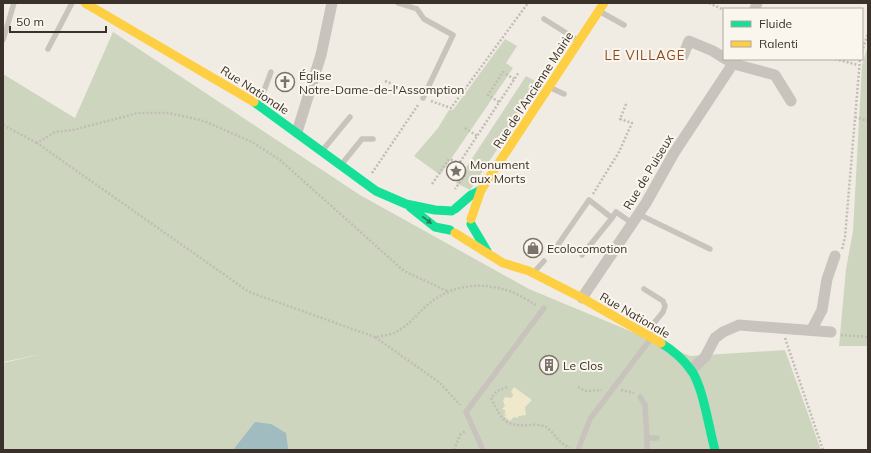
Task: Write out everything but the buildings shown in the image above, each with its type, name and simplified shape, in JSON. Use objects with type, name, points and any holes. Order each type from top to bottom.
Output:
[{"type":"street","name":"Rue Nationale","points":[[84,3],[200,69],[259,105],[376,191],[406,204],[435,210],[453,210]]},
{"type":"street","points":[[297,132],[321,55],[332,3]]},
{"type":"street","name":"Rue de l'Ancienne Mairie","points":[[471,221],[481,190],[549,87],[552,74],[579,41],[602,7]]},
{"type":"street","points":[[683,56],[689,41],[723,56]]},
{"type":"street","points":[[730,60],[775,75],[791,101]]},
{"type":"street","name":"Rue de Puiseux","points":[[582,298],[638,214],[730,60]]},
{"type":"street","name":"Rue de l'Ancienne Mairie","points":[[453,210],[471,195],[481,190]]},
{"type":"street","name":"Rue Nationale","points":[[406,204],[435,227],[453,231],[474,246],[487,251],[503,263],[524,265],[533,274],[582,298],[669,348],[691,370],[699,389],[715,450]]},
{"type":"street","points":[[453,210],[466,210],[471,221],[465,232],[453,231],[447,220],[453,210]]},
{"type":"street","name":"Rue Nationale","points":[[471,221],[487,251]]},
{"type":"street","points":[[812,329],[822,310],[827,279],[835,256]]},
{"type":"street","points":[[691,370],[705,357],[715,338],[723,332],[739,325],[812,329],[831,332]]},
{"type":"lane","points":[[3,40],[14,3]]},
{"type":"lane","points":[[48,49],[72,3]]},
{"type":"lane","points":[[398,3],[417,9],[424,19],[453,35],[424,97]]},
{"type":"lane","points":[[417,9],[421,3]]},
{"type":"lane","points":[[602,7],[624,25]]},
{"type":"lane","points":[[544,19],[579,41]]},
{"type":"lane","points":[[259,105],[271,72]]},
{"type":"lane","points":[[549,87],[564,94]]},
{"type":"lane","points":[[322,151],[350,117]]},
{"type":"lane","points":[[341,165],[362,139],[373,139]]},
{"type":"lane","points":[[555,249],[589,200],[612,218]]},
{"type":"lane","points":[[582,255],[616,212],[632,223]]},
{"type":"lane","points":[[638,214],[710,249]]},
{"type":"lane","points":[[533,274],[544,261]]},
{"type":"lane","points":[[579,449],[590,419],[652,337],[654,323],[663,312],[665,306],[663,301],[644,289]]},
{"type":"lane","points":[[483,450],[466,412],[544,308]]},
{"type":"lane","points":[[640,397],[645,405],[647,450]]},
{"type":"lane","points":[[647,438],[656,438]]},
{"type":"path","points":[[385,81],[451,108],[528,3]]},
{"type":"path","points":[[709,3],[723,10]]},
{"type":"path","points":[[863,49],[868,33]]},
{"type":"path","points":[[839,60],[858,65]]},
{"type":"path","points":[[835,256],[842,249],[845,237],[858,65],[860,60]]},
{"type":"path","points":[[499,102],[488,95],[495,84],[503,72],[514,79]]},
{"type":"path","points":[[460,162],[519,72]]},
{"type":"path","points":[[365,183],[424,97]]},
{"type":"path","points":[[589,200],[603,182],[632,123],[620,119],[627,102]]},
{"type":"path","points":[[37,143],[55,132],[73,130],[138,113],[169,113],[204,121],[252,142],[280,160],[404,271],[447,290]]},
{"type":"path","points":[[854,117],[868,121]]},
{"type":"path","points":[[3,125],[37,143],[249,292],[375,337],[440,383],[466,412]]},
{"type":"path","points":[[465,128],[477,136]]},
{"type":"path","points":[[432,184],[449,159],[460,162],[465,167],[466,174],[452,194]]},
{"type":"path","points":[[375,337],[396,332],[416,317],[429,303],[447,290],[468,286],[488,286],[507,290],[544,308]]},
{"type":"path","points":[[786,328],[785,342],[823,450]]},
{"type":"path","points":[[831,332],[840,335],[868,337]]},
{"type":"path","points":[[507,387],[497,391],[491,398],[502,418],[516,426],[536,424],[546,427],[559,441],[567,446],[579,449]]},
{"type":"path","points":[[454,450],[460,435],[472,424]]},
{"type":"green space","points":[[113,32],[360,195],[529,289],[690,356],[785,350],[821,450],[3,450],[3,363],[42,354],[3,362],[3,74],[75,118]]},
{"type":"green space","points":[[505,39],[517,46],[506,63],[513,68],[440,175],[414,156],[438,128],[449,110],[453,110]]},
{"type":"green space","points":[[868,45],[868,346],[839,346],[846,269],[853,231],[862,65]]},
{"type":"green space","points":[[526,76],[541,84],[470,190],[456,183]]},
{"type":"sand","points":[[514,387],[532,400],[525,407],[526,415],[519,416],[517,418],[514,417],[510,421],[504,416],[507,415],[504,414],[506,411],[502,409],[505,406],[503,401],[505,397],[512,398],[513,394],[511,392]]},
{"type":"water","points":[[255,422],[271,424],[286,433],[287,450],[233,450]]},
{"type":"traffic: fast","points":[[254,102],[376,191],[406,204],[435,210],[452,211]]},
{"type":"traffic: fast","points":[[455,209],[471,195],[481,190]]},
{"type":"traffic: fast","points":[[410,207],[435,227],[450,230]]},
{"type":"traffic: fast","points":[[471,224],[487,251]]},
{"type":"traffic: fast","points":[[661,343],[681,358],[695,377],[699,386],[715,450]]},
{"type":"traffic: slow","points":[[85,3],[254,102]]},
{"type":"traffic: slow","points":[[471,219],[481,190],[604,3]]},
{"type":"traffic: slow","points":[[455,233],[503,263],[529,271],[582,298],[661,343]]},
{"type":"place","name":"Église Notre-Dame-de-l'Assomption","points":[[285,82]]},
{"type":"place","name":"Monument aux Morts","points":[[456,171]]},
{"type":"place","name":"Ecolocomotion","points":[[533,248]]},
{"type":"place","name":"Le Clos","points":[[549,365]]},
{"type":"district","name":"LE VILLAGE","points":[[645,55]]}]
